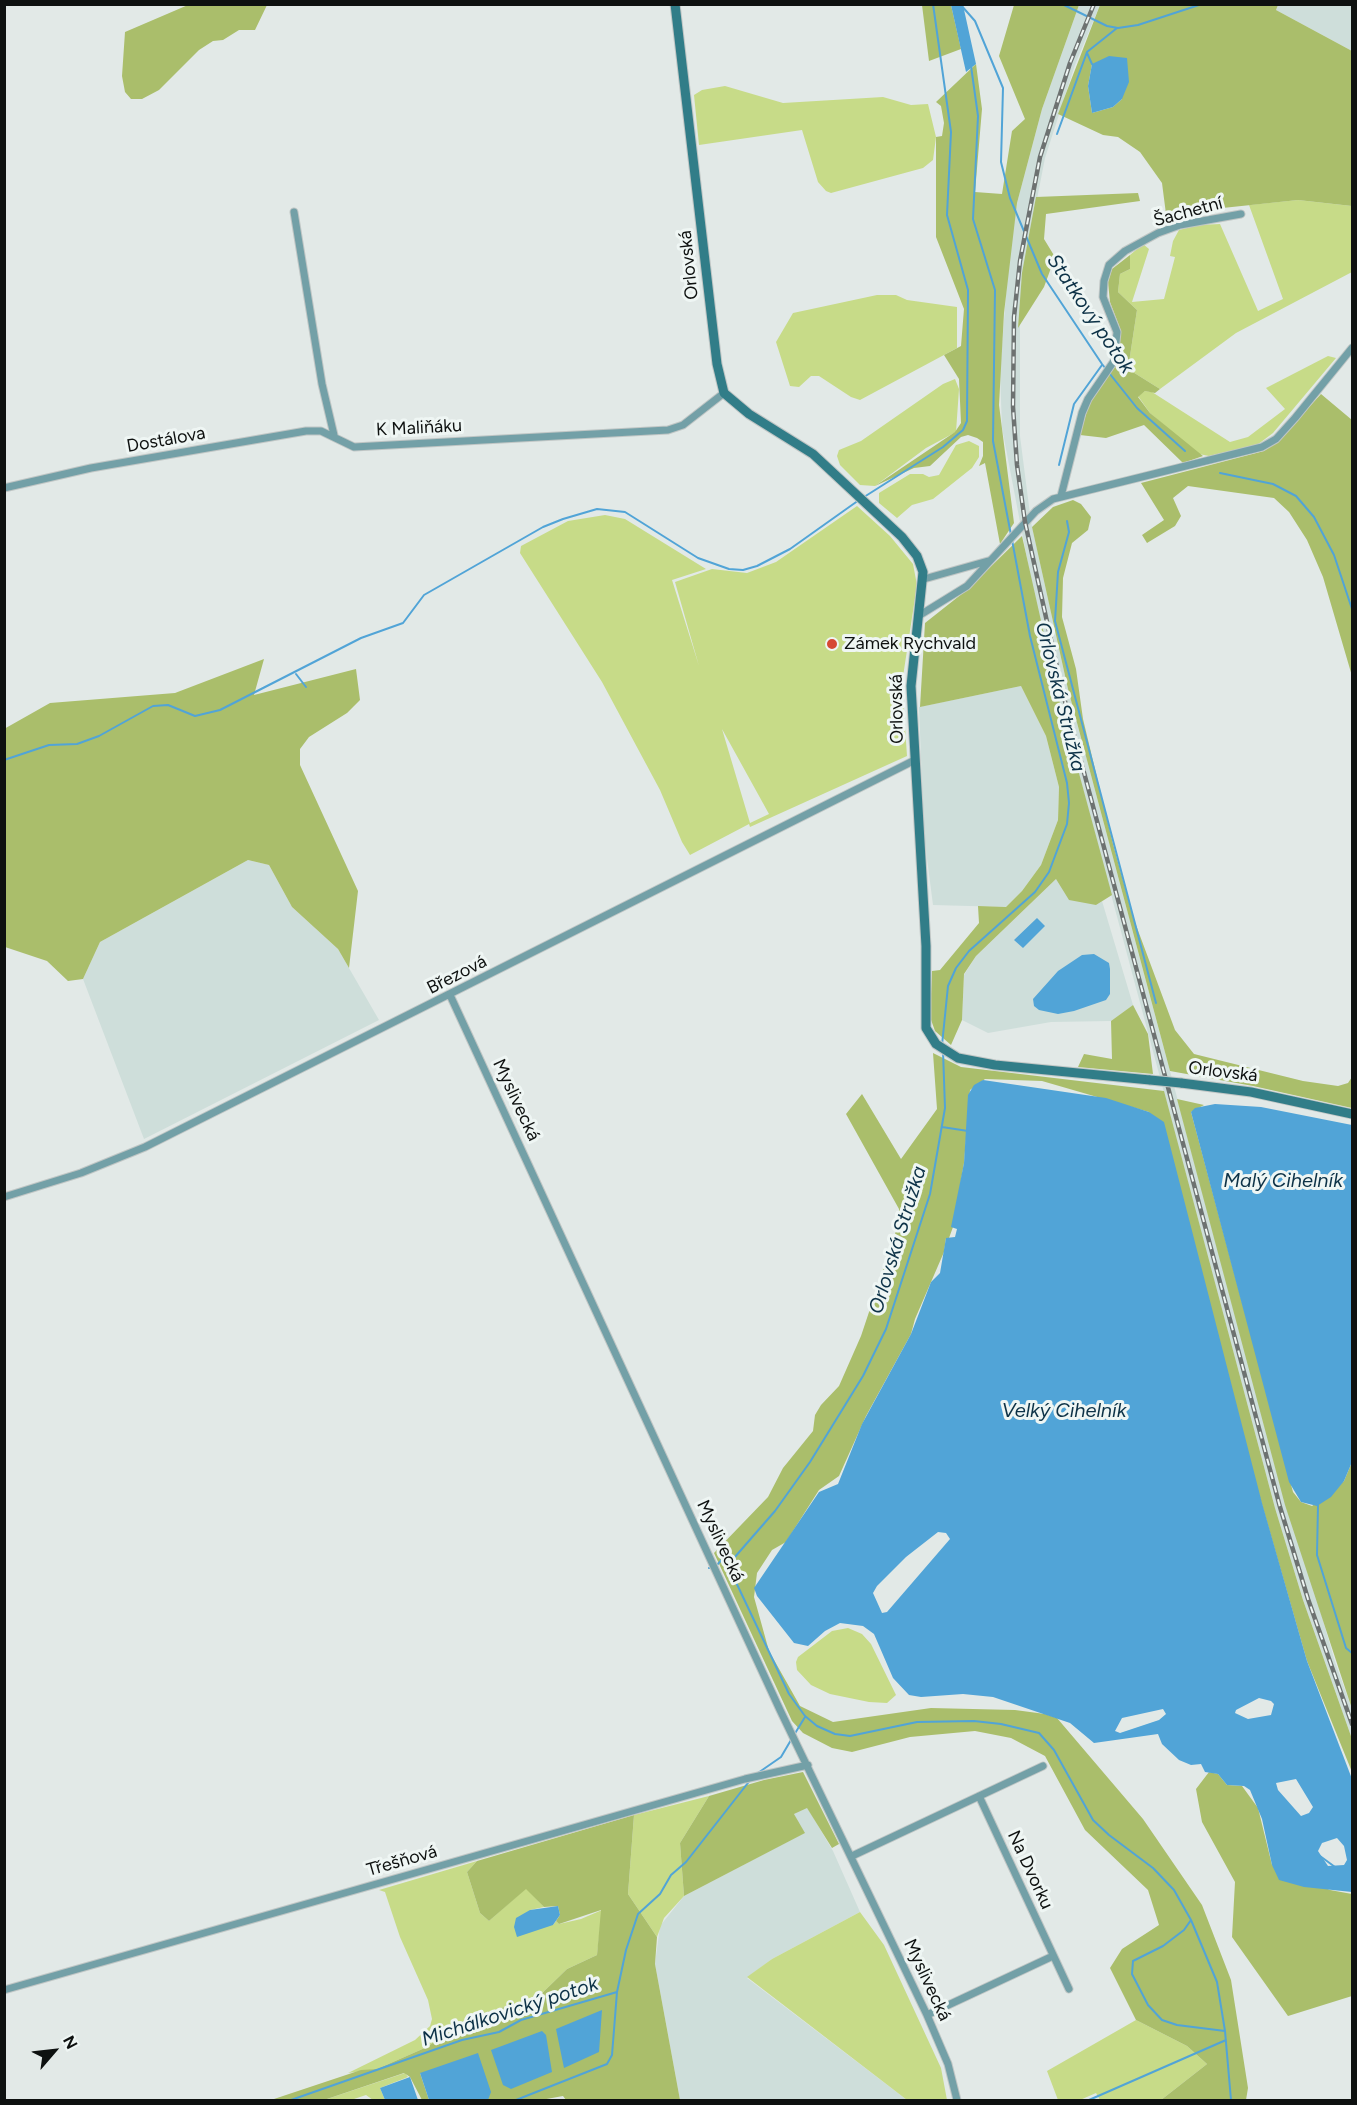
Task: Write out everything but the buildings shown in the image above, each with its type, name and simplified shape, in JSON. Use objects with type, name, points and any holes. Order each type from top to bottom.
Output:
[{"type":"main road","name":"Orlovská","points":[[675,4],[717,364],[724,393],[749,414],[813,454],[858,495],[913,551],[919,561],[924,579],[911,677],[926,946],[924,1021],[936,1044],[946,1053],[995,1065],[1251,1092],[1353,1113]]},
{"type":"street","points":[[294,212],[322,384],[334,435]]},
{"type":"street","name":"Šachetní","points":[[1061,496],[1082,413],[1110,366],[1117,340],[1103,297],[1104,281],[1109,265],[1125,251],[1158,233],[1180,225],[1241,214]]},
{"type":"street","points":[[920,615],[967,586],[1036,511],[1061,496],[1262,447],[1276,439],[1353,348]]},
{"type":"street","name":"K Maliňáku","points":[[334,435],[354,447],[668,430],[683,425],[724,393]]},
{"type":"street","name":"Dostálova","points":[[4,488],[91,468],[306,431],[321,431],[334,435]]},
{"type":"street","points":[[924,579],[988,561]]},
{"type":"street","name":"Březová","points":[[4,1197],[81,1173],[145,1147],[915,760]]},
{"type":"street","name":"Myslivecká","points":[[450,995],[788,1725],[927,2015],[948,2064],[957,2100]]},
{"type":"street","name":"Třešňová","points":[[4,1990],[745,1779],[808,1765]]},
{"type":"street","points":[[852,1856],[1043,1766]]},
{"type":"street","name":"Na Dvorku","points":[[979,1796],[1069,1989]]},
{"type":"street","points":[[927,2015],[1053,1956]]},
{"type":"shaded area","points":[[1079,5],[1100,5],[1075,65],[1045,158],[1025,261],[1020,317],[1020,436],[1031,522],[1068,689],[1233,1307],[1335,1662],[1352,1709],[1352,1739],[1303,1600],[1275,1508],[1057,692],[1034,595],[1002,428],[1000,371],[1009,256],[1017,203],[1042,109]]},
{"type":"shaded area","points":[[1278,5],[1352,5],[1352,51],[1276,10]]},
{"type":"shaded area","points":[[1021,686],[1046,736],[1059,787],[1058,820],[1041,865],[1022,891],[1006,907],[933,905],[924,835],[919,707]]},
{"type":"shaded area","points":[[248,860],[269,865],[292,907],[338,949],[379,1020],[144,1139],[83,979],[100,942]]},
{"type":"shaded area","points":[[1056,879],[1096,905],[1102,901],[1133,1005],[1111,1021],[1051,1022],[988,1033],[962,1020],[964,975],[976,956]]},
{"type":"shaded area","points":[[807,1807],[833,1851],[860,1912],[772,1959],[747,1978],[907,2100],[680,2100],[655,1964],[660,1926],[684,1896],[804,1833],[794,1814]]},
{"type":"green space","points":[[188,5],[267,5],[255,30],[239,30],[223,40],[213,41],[199,50],[159,90],[142,99],[131,99],[125,92],[122,76],[125,32]]},
{"type":"green space","points":[[922,5],[951,5],[961,49],[929,61]]},
{"type":"green space","points":[[1014,5],[1079,5],[1042,109],[1017,203],[1004,313],[999,405],[1014,523],[1000,544],[985,463],[979,466],[983,456],[983,442],[977,438],[968,435],[961,437],[930,466],[914,468],[875,486],[955,432],[961,423],[959,379],[944,355],[961,346],[964,309],[936,237],[936,137],[942,136],[944,123],[941,106],[936,102],[976,64],[982,109],[975,192],[1002,194],[1012,131],[1025,119],[999,56]]},
{"type":"green space","points":[[1100,5],[1278,5],[1276,10],[1352,51],[1352,206],[1298,200],[1166,214],[1162,183],[1140,152],[1118,137],[1103,135],[1058,114]],"holes":[[[1092,64],[1122,99],[1113,107],[1092,113],[1088,86]]]},
{"type":"green space","points":[[725,86],[783,103],[883,97],[911,105],[928,104],[936,137],[933,160],[923,168],[831,193],[818,182],[802,130],[699,145],[694,95],[702,90]]},
{"type":"green space","points":[[1138,193],[1140,201],[1046,214],[1044,239],[1055,257],[1044,287],[1018,328],[1022,273],[1036,197]]},
{"type":"green space","points":[[1298,200],[1352,206],[1352,272],[1236,333],[1160,389],[1128,369],[1137,310],[1118,292],[1120,274],[1130,269],[1130,255],[1143,244],[1149,249],[1132,302],[1164,299],[1175,257],[1170,256],[1173,241],[1179,230],[1199,225],[1220,224],[1258,311],[1283,299],[1249,205]]},
{"type":"green space","points":[[1130,255],[1130,269],[1120,274],[1118,292],[1137,310],[1128,369],[1160,389],[1155,393],[1145,391],[1138,397],[1150,413],[1203,456],[1183,463],[1144,425],[1106,438],[1080,435],[1090,400],[1115,362],[1121,331],[1110,302],[1108,282],[1112,269]]},
{"type":"green space","points":[[877,295],[896,295],[907,300],[957,307],[957,348],[860,400],[851,397],[819,376],[811,376],[799,387],[790,386],[776,342],[793,313]]},
{"type":"green space","points":[[1328,356],[1336,358],[1273,433],[1257,445],[1209,456],[1199,454],[1190,448],[1150,413],[1138,396],[1145,391],[1152,392],[1230,442],[1248,437],[1285,409],[1266,388]]},
{"type":"green space","points":[[955,379],[959,389],[956,432],[926,448],[875,486],[860,485],[840,465],[837,456],[839,450],[861,441],[943,384]]},
{"type":"green space","points":[[1321,394],[1352,420],[1352,676],[1323,577],[1307,540],[1289,512],[1274,498],[1188,486],[1173,498],[1181,516],[1175,526],[1147,543],[1142,535],[1164,520],[1141,483],[1264,451],[1278,441]]},
{"type":"green space","points":[[969,441],[979,446],[979,457],[972,468],[933,499],[912,505],[897,518],[879,503],[879,493],[910,474],[923,474],[929,477],[939,475],[956,445]]},
{"type":"green space","points":[[1073,500],[1081,504],[1091,517],[1088,530],[1072,543],[1063,578],[1062,617],[1076,669],[1083,719],[1113,844],[1133,917],[1175,1030],[1194,1054],[1303,1081],[1338,1086],[1348,1083],[1352,1077],[1352,1108],[1253,1086],[1170,1071],[1068,689],[1032,527],[1053,507]]},
{"type":"green space","points":[[857,506],[890,536],[913,564],[917,585],[902,683],[907,756],[750,827],[749,824],[690,855],[682,842],[660,790],[602,682],[520,553],[521,546],[568,521],[605,515],[625,519],[706,569],[672,580],[699,666],[675,582],[712,569],[747,573],[776,562]],"holes":[[[722,729],[769,814],[750,823]]]},
{"type":"green space","points":[[1022,536],[1057,692],[1112,895],[1096,905],[1069,900],[1056,879],[976,956],[964,974],[962,1020],[951,1045],[935,1031],[930,1017],[932,971],[940,970],[979,923],[978,906],[1006,907],[1022,891],[1041,865],[1058,820],[1059,787],[1046,736],[1021,686],[920,707],[925,623],[968,589]]},
{"type":"green space","points":[[264,659],[254,695],[356,669],[360,700],[347,713],[309,737],[300,749],[300,765],[358,891],[349,968],[338,949],[292,907],[269,865],[248,860],[100,942],[83,979],[68,981],[47,961],[5,947],[4,729],[50,703],[175,693]]},
{"type":"green space","points":[[1133,1005],[1148,1034],[1153,1074],[1078,1067],[1084,1054],[1112,1059],[1111,1021]]},
{"type":"green space","points":[[933,1053],[961,1067],[1164,1091],[1275,1508],[1303,1600],[1352,1739],[1352,1772],[1307,1661],[1149,1112],[1042,1081],[985,1079],[970,1090],[964,1163],[953,1227],[949,1238],[946,1238],[944,1252],[915,1319],[911,1334],[866,1416],[839,1476],[819,1490],[786,1542],[772,1550],[757,1573],[754,1597],[769,1651],[800,1706],[833,1722],[931,1708],[1015,1710],[1057,1718],[1143,1819],[1202,1905],[1231,1980],[1248,2088],[1246,2100],[1161,2100],[1207,2064],[1187,2046],[1136,2020],[1110,1968],[1122,1949],[1159,1925],[1148,1890],[1085,1830],[1045,1756],[1011,1738],[975,1731],[910,1737],[852,1752],[832,1748],[803,1733],[792,1721],[714,1553],[768,1497],[783,1468],[813,1431],[815,1415],[821,1405],[839,1386],[861,1336],[899,1222],[899,1209],[846,1114],[862,1094],[901,1159],[937,1109]]},
{"type":"green space","points":[[1177,1099],[1204,1105],[1191,1112],[1293,1492],[1301,1502],[1312,1506],[1344,1481],[1352,1462],[1352,1709],[1285,1505]]},
{"type":"green space","points":[[848,1628],[862,1634],[871,1644],[896,1695],[887,1703],[869,1702],[830,1694],[811,1685],[797,1670],[798,1657],[832,1631]]},
{"type":"green space","points":[[803,1772],[839,1844],[832,1848],[807,1808],[794,1814],[805,1833],[684,1896],[680,1843],[709,1796],[764,1780]]},
{"type":"green space","points":[[1209,1772],[1218,1774],[1227,1785],[1242,1786],[1258,1808],[1272,1865],[1330,1890],[1352,1894],[1352,1996],[1288,2016],[1232,1937],[1235,1882],[1202,1822],[1196,1789]]},
{"type":"green space","points":[[709,1796],[680,1843],[684,1896],[664,1918],[657,1937],[628,1894],[634,1815]]},
{"type":"green space","points":[[634,1815],[628,1894],[657,1937],[655,1964],[680,2100],[566,2100],[563,2096],[541,2100],[487,2100],[420,2073],[429,2100],[422,2100],[410,2077],[404,2073],[324,2100],[271,2100],[361,2070],[377,2069],[427,2047],[469,2017],[537,1998],[567,1969],[597,1955],[601,1910],[559,1924],[556,1921],[560,1915],[558,1906],[544,1907],[526,1889],[489,1921],[480,1913],[467,1872],[477,1861]]},
{"type":"green space","points":[[477,1861],[467,1872],[480,1913],[489,1921],[526,1888],[544,1907],[530,1910],[553,1925],[556,1921],[559,1924],[581,1919],[602,1910],[597,1955],[567,1969],[537,1998],[469,2017],[427,2047],[377,2069],[348,2073],[415,2040],[430,2026],[432,2019],[428,2000],[400,1937],[385,1892],[379,1890]]},
{"type":"green space","points":[[860,1912],[884,1945],[941,2068],[947,2100],[907,2100],[747,1977],[772,1959]]},
{"type":"green space","points":[[1136,2020],[1187,2046],[1207,2064],[1161,2100],[1100,2100],[1096,2093],[1080,2100],[1058,2100],[1047,2071]]},
{"type":"green space","points":[[405,2073],[408,2077],[380,2088],[385,2100],[373,2100],[366,2095],[351,2100],[324,2100]]},
{"type":"water","points":[[951,5],[963,5],[976,64],[966,72]]},
{"type":"water","points":[[1109,56],[1127,58],[1129,82],[1122,99],[1113,107],[1092,113],[1088,86],[1092,64]]},
{"type":"water","points":[[1037,918],[1045,926],[1023,948],[1014,940]]},
{"type":"water","points":[[1094,954],[1109,963],[1110,994],[1106,1000],[1058,1014],[1039,1010],[1034,1006],[1033,999],[1058,971],[1082,955]]},
{"type":"water","name":"Velký Cihelník","points":[[983,1080],[1106,1098],[1149,1112],[1164,1122],[1262,1503],[1307,1661],[1352,1779],[1352,1892],[1304,1887],[1279,1880],[1272,1865],[1262,1819],[1250,1790],[1244,1786],[1227,1785],[1218,1774],[1205,1772],[1201,1764],[1191,1765],[1179,1760],[1162,1744],[1158,1734],[1094,1743],[1070,1723],[993,1697],[963,1694],[921,1697],[909,1695],[893,1678],[874,1634],[863,1626],[840,1623],[825,1631],[808,1646],[794,1643],[757,1596],[754,1588],[819,1492],[838,1484],[862,1424],[911,1334],[931,1282],[940,1273],[946,1238],[955,1237],[957,1229],[951,1227],[964,1163],[968,1095],[974,1085]],"holes":[[[938,1532],[946,1533],[950,1539],[887,1612],[882,1613],[873,1593],[906,1557]],[[1259,1698],[1274,1704],[1271,1715],[1248,1719],[1235,1713],[1236,1710]],[[1163,1709],[1166,1714],[1159,1720],[1120,1733],[1115,1731],[1122,1718]],[[1296,1779],[1313,1807],[1309,1813],[1301,1816],[1278,1790],[1276,1783]],[[1337,1838],[1344,1846],[1347,1860],[1344,1865],[1328,1866],[1318,1851],[1322,1843]]]},
{"type":"water","name":"Malý Cihelník","points":[[1215,1104],[1261,1107],[1352,1125],[1352,1462],[1344,1481],[1331,1497],[1317,1506],[1301,1502],[1289,1482],[1191,1112],[1195,1108]]},
{"type":"water","points":[[558,1906],[560,1915],[553,1925],[517,1937],[514,1927],[516,1918],[530,1910]]},
{"type":"water","points":[[602,2010],[599,2052],[564,2068],[556,2029]]},
{"type":"water","points":[[542,2031],[546,2035],[552,2072],[511,2089],[503,2085],[491,2050]]},
{"type":"water","points":[[478,2053],[491,2092],[488,2100],[429,2100],[420,2073]]},
{"type":"water","points":[[410,2077],[418,2100],[385,2100],[380,2088]]},
{"type":"waterway","points":[[864,497],[943,447],[963,430],[967,421],[968,290],[947,215],[951,132],[933,4]]},
{"type":"waterway","name":"Statkový potok","points":[[960,4],[975,21],[1003,88],[1001,162],[1010,198],[1042,274],[1102,364],[1137,408],[1185,451]]},
{"type":"waterway","points":[[1062,4],[1107,26],[1118,28],[1138,25],[1202,4]]},
{"type":"waterway","points":[[1057,134],[1087,52],[1117,28]]},
{"type":"waterway","points":[[1087,53],[1092,64]]},
{"type":"waterway","name":"Orlovská Stružka","points":[[971,66],[978,116],[973,219],[995,290],[993,441],[1011,535]]},
{"type":"waterway","points":[[1059,465],[1074,404],[1102,365]]},
{"type":"waterway","name":"Statkový potok","points":[[1220,473],[1273,484],[1296,496],[1314,517],[1334,555],[1352,609]]},
{"type":"waterway","points":[[4,760],[49,745],[77,744],[99,736],[153,706],[168,705],[195,716],[220,710],[361,638],[403,623],[424,595],[543,527],[563,519],[597,509],[625,512],[698,558],[729,569],[743,570],[757,566],[790,549],[859,500]]},
{"type":"waterway","points":[[1067,521],[1069,532],[1058,572],[1055,621],[1156,1003]]},
{"type":"waterway","name":"Orlovská Stružka","points":[[942,1045],[948,986],[956,968],[969,951],[1035,892],[1049,872],[1067,824],[1069,803],[1067,783],[1030,636],[1012,540]]},
{"type":"waterway","points":[[296,674],[306,687]]},
{"type":"waterway","name":"Orlovská Stružka","points":[[943,1051],[945,1108],[930,1194],[886,1329],[863,1376],[810,1462],[775,1511],[734,1558],[734,1578],[789,1694],[805,1716],[817,1726],[835,1734],[850,1736],[917,1722],[974,1721],[1001,1724],[1039,1733],[1054,1750],[1093,1820],[1153,1868],[1174,1890],[1191,1920],[1184,1930],[1163,1946],[1133,1961],[1132,1974],[1148,2005],[1162,2020],[1177,2025],[1225,2031],[1231,2100]]},
{"type":"waterway","points":[[942,1127],[968,1131]]},
{"type":"waterway","points":[[1318,1505],[1317,1555],[1346,1648],[1352,1653]]},
{"type":"waterway","name":"Michálkovický potok","points":[[709,1568],[715,1567],[729,1552]]},
{"type":"waterway","name":"Michálkovický potok","points":[[794,1735],[805,1717]]},
{"type":"waterway","name":"Michálkovický potok","points":[[755,1775],[781,1757],[791,1740]]},
{"type":"waterway","name":"Michálkovický potok","points":[[291,2100],[462,2040],[499,2032],[521,2020],[617,1992],[626,1950],[638,1914],[660,1894],[671,1875],[686,1862],[751,1779]]},
{"type":"waterway","points":[[1320,1856],[1335,1867]]},
{"type":"waterway","points":[[1191,1920],[1217,1982],[1225,2031]]},
{"type":"waterway","points":[[516,2100],[607,2064],[612,2055],[617,1992]]},
{"type":"waterway","points":[[1089,2100],[1226,2040]]},
{"type":"railway","points":[[1094,4],[1070,63],[1040,157],[1020,261],[1014,317],[1013,407],[1017,465],[1025,522],[1062,690],[1280,1507],[1308,1599],[1352,1724]]},
{"type":"place","name":"Zámek Rychvald","points":[[832,644]]}]
